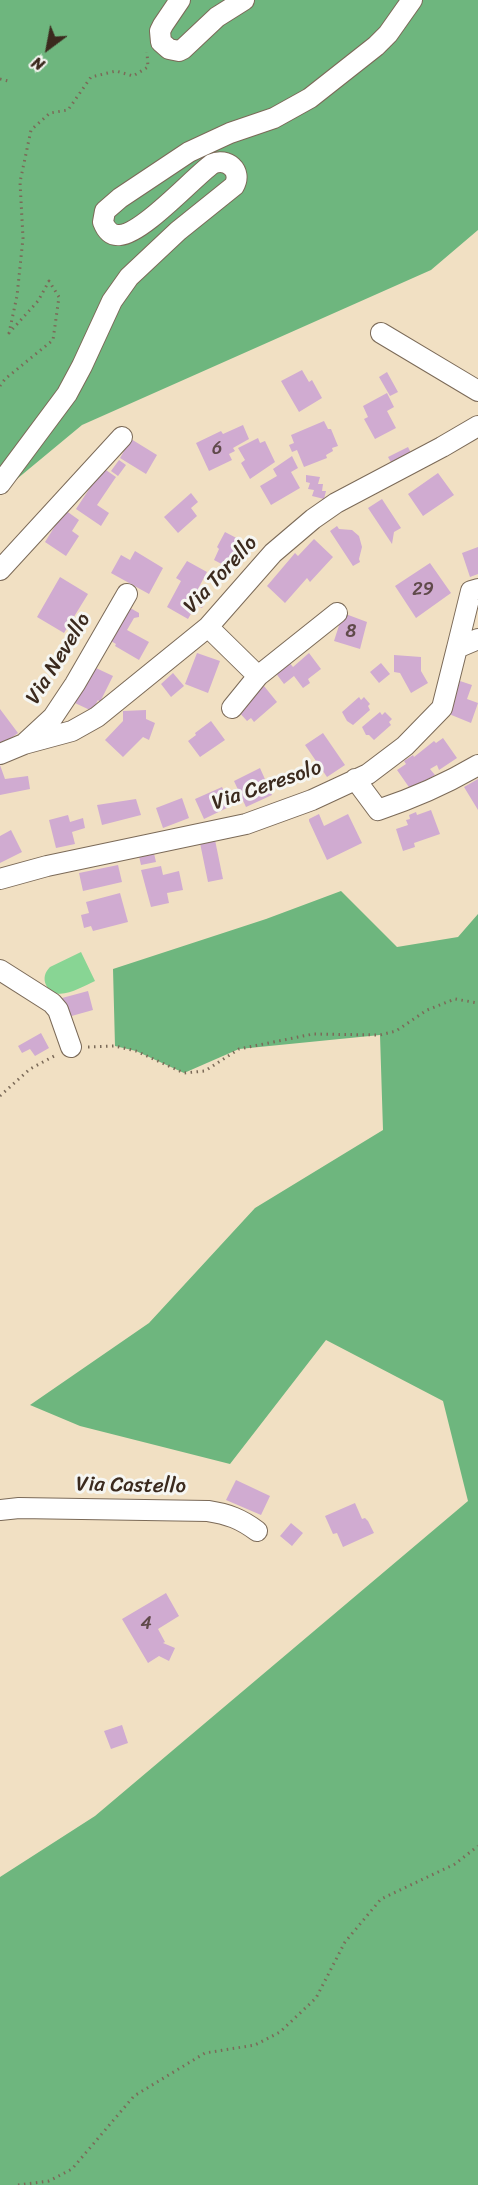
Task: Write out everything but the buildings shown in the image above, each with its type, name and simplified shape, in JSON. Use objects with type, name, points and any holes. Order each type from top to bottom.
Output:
[{"type":"street","points":[[180,0],[160,31],[164,46],[179,51],[217,17],[244,0]]},
{"type":"street","points":[[0,484],[67,394],[111,301],[129,277],[178,231],[234,186],[238,178],[237,173],[225,161],[221,160],[212,164],[128,234],[109,233],[103,222],[105,211],[120,198],[189,152],[230,133],[274,118],[310,98],[376,46],[392,29],[412,0]]},
{"type":"street","points":[[381,333],[478,391]]},
{"type":"street","name":"Via Torello","points":[[0,754],[24,744],[62,735],[97,717],[208,627],[273,553],[313,519],[478,426]]},
{"type":"street","points":[[0,570],[122,437]]},
{"type":"street","name":"Via Ceresolo","points":[[0,879],[47,866],[246,824],[312,800],[368,774],[405,746],[442,708],[471,591],[478,589]]},
{"type":"street","name":"Via Nevello","points":[[24,744],[53,717],[75,684],[127,594]]},
{"type":"street","points":[[232,708],[258,676],[337,613]]},
{"type":"street","points":[[208,627],[258,676]]},
{"type":"street","points":[[457,648],[478,639]]},
{"type":"street","points":[[355,779],[378,810],[448,783],[478,765]]},
{"type":"street","points":[[0,970],[58,1010],[71,1047]]},
{"type":"street","name":"Via Castello","points":[[0,1510],[19,1508],[208,1511],[227,1514],[244,1521],[257,1531]]},
{"type":"path","points":[[0,386],[5,379],[53,340],[59,297],[49,281],[38,301],[9,333],[18,296],[23,238],[20,182],[31,130],[50,113],[68,110],[91,77],[116,71],[133,76],[148,67],[147,39],[160,31]]},
{"type":"path","points":[[0,79],[8,81]]},
{"type":"path","points":[[0,1096],[30,1069],[71,1047],[115,1046],[136,1051],[184,1073],[205,1071],[239,1049],[313,1034],[380,1035],[396,1031],[427,1010],[454,999],[478,1004]]},
{"type":"path","points":[[18,2185],[50,2181],[72,2169],[134,2096],[205,2053],[255,2045],[280,2032],[316,1998],[345,1942],[381,1899],[455,1864],[478,1846]]},
{"type":"green space","points":[[0,0],[478,0],[478,230],[431,270],[82,425],[0,493]]},
{"type":"green space","points":[[341,891],[397,947],[458,937],[478,914],[478,2185],[0,2185],[0,1877],[95,1816],[468,1501],[443,1401],[326,1340],[230,1464],[80,1426],[30,1405],[149,1323],[255,1208],[383,1130],[380,1035],[239,1049],[184,1073],[136,1051],[115,1046],[113,969],[266,919]]},
{"type":"green space","points":[[81,952],[95,981],[62,994],[50,991],[45,980],[48,969]]}]
